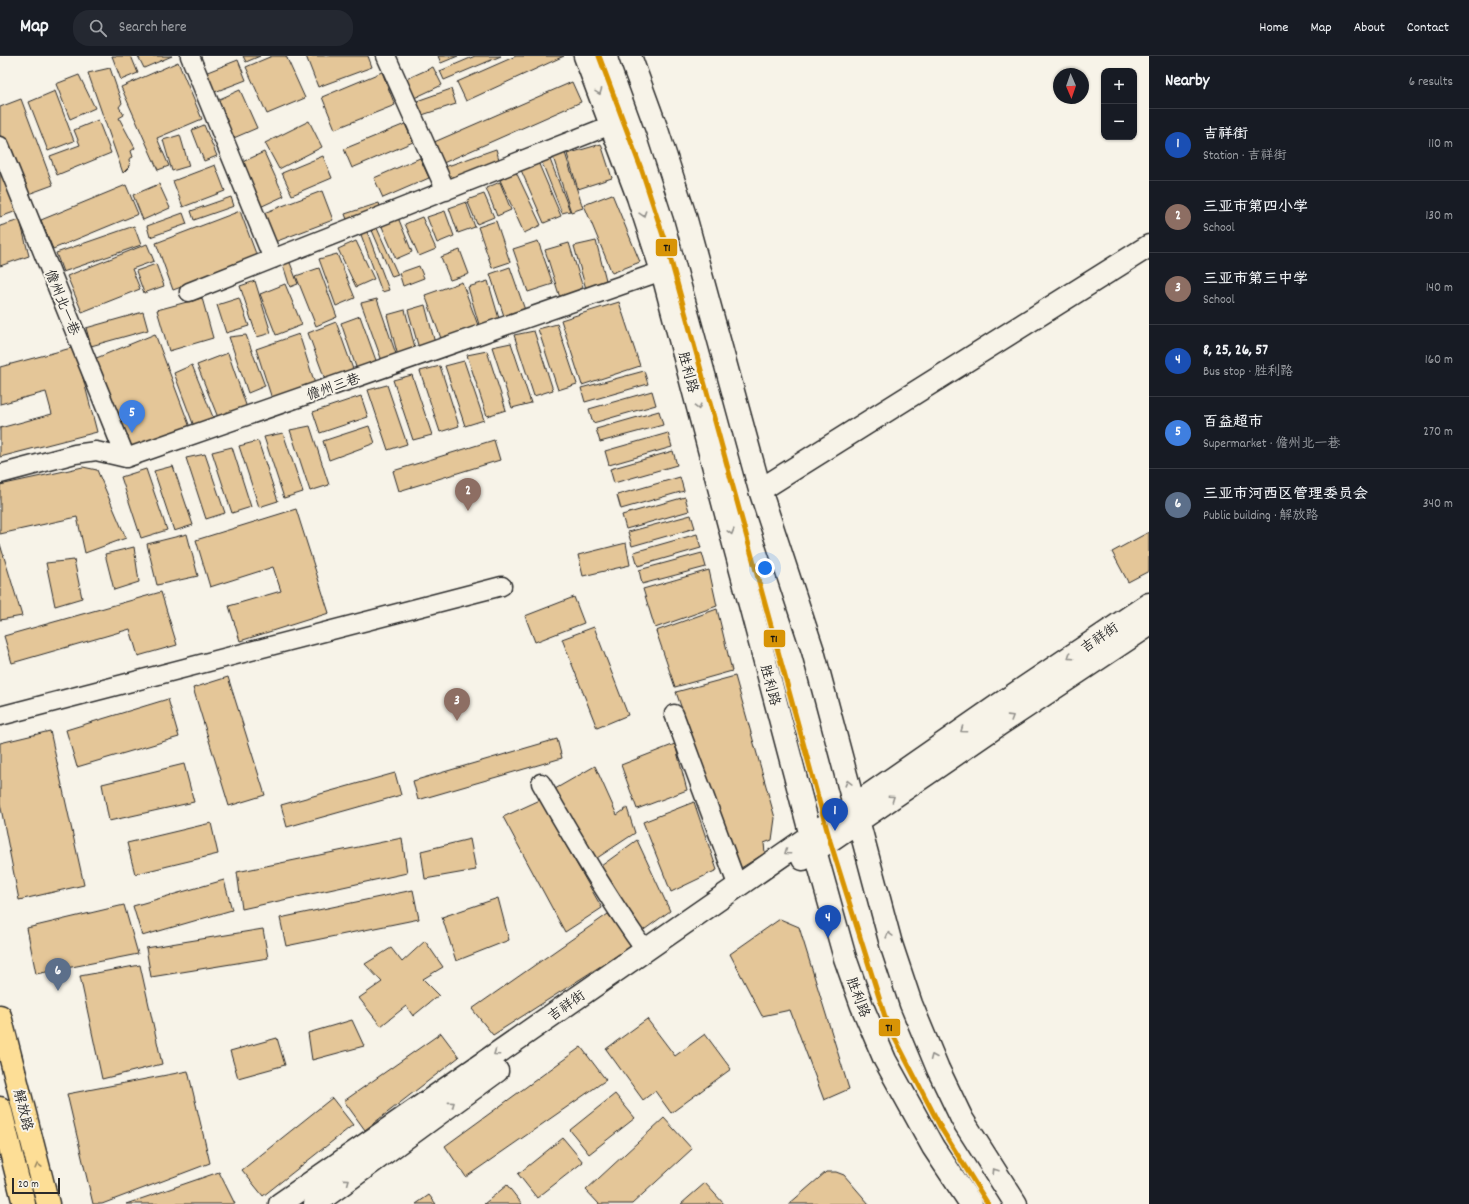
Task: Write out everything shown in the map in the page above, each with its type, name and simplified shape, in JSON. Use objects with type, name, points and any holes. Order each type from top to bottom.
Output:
[{"type":"main road","name":"胜利路","points":[[585,56],[638,197],[662,272],[844,958],[882,1053],[933,1147],[971,1204]]},
{"type":"main road","points":[[630,56],[658,130],[685,216],[760,490],[813,651],[891,944],[914,1011],[938,1069],[962,1119],[1016,1204]]},
{"type":"main road","points":[[760,490],[1149,246]]},
{"type":"main road","name":"吉祥街","points":[[316,1204],[549,1032],[1149,604]]},
{"type":"main road","name":"吉祥街","points":[[856,814],[1000,724],[1149,625]]},
{"type":"main road","name":"吉祥街","points":[[280,1204],[738,887],[813,844]]},
{"type":"main road","name":"解放路","points":[[0,1016],[48,1204]]},
{"type":"main road","name":"解放路","points":[[0,1108],[24,1204]]},
{"type":"street","points":[[190,56],[273,259]]},
{"type":"street","points":[[386,56],[446,190]]},
{"type":"street","points":[[189,292],[611,125]]},
{"type":"street","name":"儋州北一巷","points":[[0,146],[126,458]]},
{"type":"street","name":"儋州三巷","points":[[126,458],[662,272]]},
{"type":"street","points":[[0,474],[74,454],[96,451],[126,458]]},
{"type":"street","points":[[0,716],[502,586]]},
{"type":"street","points":[[674,714],[738,887]]},
{"type":"street","points":[[541,783],[586,863],[611,903],[645,950]]},
{"type":"building","points":[[112,56],[131,56],[138,73],[121,80]]},
{"type":"building","points":[[138,56],[172,56],[144,68]]},
{"type":"building","points":[[243,56],[260,56],[246,62]]},
{"type":"building","points":[[272,56],[286,56],[305,98],[267,114],[246,67]]},
{"type":"building","points":[[306,56],[368,56],[372,67],[318,87]]},
{"type":"building","points":[[438,56],[458,56],[441,63]]},
{"type":"building","points":[[475,56],[501,56],[444,80],[440,71]]},
{"type":"building","points":[[516,56],[564,56],[466,101],[457,82]]},
{"type":"building","points":[[238,60],[246,80],[212,93],[205,73]]},
{"type":"building","points":[[178,62],[202,119],[157,138],[169,166],[158,170],[121,87]]},
{"type":"building","points":[[433,67],[442,85],[410,100],[402,81]]},
{"type":"building","points":[[110,68],[122,103],[119,107],[124,115],[119,118],[135,148],[131,151],[133,157],[129,159],[130,166],[123,173],[88,73]]},
{"type":"building","points":[[382,72],[395,105],[335,129],[322,97]]},
{"type":"building","points":[[79,75],[95,108],[70,119],[56,84]]},
{"type":"building","points":[[572,82],[581,102],[441,164],[432,143]]},
{"type":"building","points":[[451,89],[456,104],[419,116],[414,102]]},
{"type":"building","points":[[240,90],[257,128],[229,140],[213,102]]},
{"type":"building","points":[[55,91],[74,141],[48,151],[29,102]]},
{"type":"building","points":[[21,99],[53,185],[23,196],[0,135],[0,107]]},
{"type":"building","points":[[98,120],[111,153],[57,175],[50,156],[80,145],[74,130]]},
{"type":"building","points":[[309,121],[322,147],[279,169],[265,143]]},
{"type":"building","points":[[405,124],[413,142],[352,168],[344,149]]},
{"type":"building","points":[[204,125],[217,156],[204,161],[192,130]]},
{"type":"building","points":[[180,135],[189,166],[172,171],[163,140]]},
{"type":"building","points":[[601,144],[612,178],[578,189],[567,154]]},
{"type":"building","points":[[496,149],[500,163],[447,183],[442,168]]},
{"type":"building","points":[[564,150],[583,208],[571,212],[552,154]]},
{"type":"building","points":[[264,152],[284,196],[258,208],[238,164]]},
{"type":"building","points":[[323,156],[332,178],[292,195],[282,173]]},
{"type":"building","points":[[549,157],[570,211],[562,213],[541,160]]},
{"type":"building","points":[[420,158],[429,178],[383,198],[374,178]]},
{"type":"building","points":[[538,162],[561,216],[544,223],[521,170]]},
{"type":"building","points":[[0,164],[17,211],[0,217]]},
{"type":"building","points":[[215,165],[225,191],[183,207],[173,181]]},
{"type":"building","points":[[516,172],[541,225],[524,233],[500,180]]},
{"type":"building","points":[[500,182],[511,210],[497,216],[486,188]]},
{"type":"building","points":[[159,184],[170,208],[143,220],[133,195]]},
{"type":"building","points":[[126,185],[138,214],[53,249],[41,220]]},
{"type":"building","points":[[322,191],[333,220],[272,243],[261,214]]},
{"type":"building","points":[[484,194],[494,217],[477,224],[467,200]]},
{"type":"building","points":[[612,194],[640,262],[612,273],[584,205]]},
{"type":"building","points":[[231,197],[234,206],[194,220],[191,211]]},
{"type":"building","points":[[466,202],[475,227],[458,233],[449,208]]},
{"type":"building","points":[[379,203],[382,212],[348,222],[345,214]]},
{"type":"building","points":[[240,211],[258,259],[173,290],[156,243]]},
{"type":"building","points":[[445,211],[454,236],[437,243],[427,217]]},
{"type":"building","points":[[183,213],[187,224],[150,237],[147,226]]},
{"type":"building","points":[[397,215],[412,252],[396,259],[380,222]]},
{"type":"building","points":[[422,217],[436,249],[419,256],[405,224]]},
{"type":"building","points":[[20,220],[29,256],[0,266],[0,226]]},
{"type":"building","points":[[496,221],[510,262],[492,268],[478,227]]},
{"type":"building","points":[[134,226],[141,245],[63,272],[56,253]]},
{"type":"building","points":[[376,226],[398,275],[392,277],[371,228]]},
{"type":"building","points":[[366,229],[389,290],[382,292],[360,232]]},
{"type":"building","points":[[356,241],[374,279],[356,287],[338,249]]},
{"type":"building","points":[[538,241],[553,284],[528,292],[513,249]]},
{"type":"building","points":[[596,241],[607,284],[586,289],[574,246]]},
{"type":"building","points":[[569,243],[585,294],[561,301],[545,250]]},
{"type":"building","points":[[147,244],[154,261],[132,269],[140,289],[82,312],[67,276]]},
{"type":"building","points":[[460,250],[469,274],[450,280],[441,257]]},
{"type":"building","points":[[337,254],[355,298],[336,306],[319,259]]},
{"type":"building","points":[[289,260],[298,284],[290,287],[282,262]]},
{"type":"building","points":[[156,264],[164,286],[144,293],[136,271]]},
{"type":"building","points":[[419,266],[424,278],[403,286],[399,273]]},
{"type":"building","points":[[510,267],[526,313],[505,319],[490,274]]},
{"type":"building","points":[[319,268],[337,317],[316,326],[296,276]]},
{"type":"building","points":[[255,281],[271,333],[257,337],[240,286]]},
{"type":"building","points":[[488,281],[500,322],[480,328],[468,287]]},
{"type":"building","points":[[462,282],[479,328],[442,341],[425,295]]},
{"type":"building","points":[[285,284],[302,325],[276,335],[260,294]]},
{"type":"building","points":[[202,298],[213,338],[169,351],[157,310]]},
{"type":"building","points":[[239,298],[249,326],[226,333],[217,305]]},
{"type":"building","points":[[377,299],[397,357],[382,361],[361,303]]},
{"type":"building","points":[[619,302],[640,366],[582,385],[561,320]]},
{"type":"building","points":[[425,305],[436,347],[420,352],[408,310]]},
{"type":"building","points":[[405,310],[416,351],[398,356],[387,315]]},
{"type":"building","points":[[143,312],[148,330],[91,346],[86,328]]},
{"type":"building","points":[[360,316],[378,366],[358,373],[341,323]]},
{"type":"building","points":[[336,322],[354,372],[326,382],[308,333]]},
{"type":"building","points":[[557,324],[577,384],[558,390],[538,329]]},
{"type":"building","points":[[534,331],[553,390],[534,396],[514,335]]},
{"type":"building","points":[[155,334],[191,430],[133,450],[94,359]]},
{"type":"building","points":[[299,334],[316,387],[273,402],[256,349]]},
{"type":"building","points":[[246,335],[265,386],[248,393],[229,337]]},
{"type":"building","points":[[511,343],[531,403],[512,408],[492,347]]},
{"type":"building","points":[[75,347],[97,432],[0,457],[0,428],[52,414],[46,392],[0,404],[0,367]]},
{"type":"building","points":[[487,351],[506,410],[487,416],[467,355]]},
{"type":"building","points":[[228,353],[247,408],[219,420],[197,365]]},
{"type":"building","points":[[464,361],[484,420],[465,426],[445,366]]},
{"type":"building","points":[[192,365],[215,422],[195,429],[174,373]]},
{"type":"building","points":[[440,366],[459,426],[440,432],[420,371]]},
{"type":"building","points":[[644,371],[648,384],[585,402],[581,388]]},
{"type":"building","points":[[412,375],[432,435],[413,440],[393,380]]},
{"type":"building","points":[[387,385],[407,444],[388,450],[368,390]]},
{"type":"building","points":[[652,391],[656,405],[593,423],[589,409]]},
{"type":"building","points":[[361,396],[368,417],[320,433],[313,412]]},
{"type":"building","points":[[659,411],[663,425],[600,442],[596,429]]},
{"type":"building","points":[[310,426],[329,485],[310,491],[290,430]]},
{"type":"building","points":[[369,426],[375,443],[329,460],[323,441]]},
{"type":"building","points":[[283,433],[303,492],[284,498],[264,437]]},
{"type":"building","points":[[668,433],[672,447],[609,465],[605,451]]},
{"type":"building","points":[[494,440],[500,460],[399,491],[393,471]]},
{"type":"building","points":[[258,441],[278,501],[259,507],[239,446]]},
{"type":"building","points":[[232,447],[251,507],[232,513],[212,452]]},
{"type":"building","points":[[673,451],[677,465],[614,483],[610,469]]},
{"type":"building","points":[[205,454],[225,513],[206,519],[186,458]]},
{"type":"building","points":[[173,466],[193,525],[174,531],[154,471]]},
{"type":"building","points":[[83,467],[97,470],[126,538],[85,553],[77,517],[0,534],[0,485]]},
{"type":"building","points":[[146,469],[167,530],[141,538],[121,477]]},
{"type":"building","points":[[680,477],[684,491],[621,509],[617,495]]},
{"type":"building","points":[[685,497],[689,511],[626,529],[622,515]]},
{"type":"building","points":[[296,509],[329,613],[240,641],[229,606],[281,591],[273,567],[210,587],[196,540]]},
{"type":"building","points":[[691,515],[695,528],[632,546],[628,532]]},
{"type":"building","points":[[1149,532],[1149,571],[1128,582],[1112,552]]},
{"type":"building","points":[[187,534],[198,576],[157,585],[147,544]]},
{"type":"building","points":[[697,534],[701,548],[638,566],[634,552]]},
{"type":"building","points":[[626,543],[630,565],[583,576],[578,555]]},
{"type":"building","points":[[0,544],[22,616],[0,620]]},
{"type":"building","points":[[134,547],[139,582],[114,590],[105,554]]},
{"type":"building","points":[[702,553],[706,567],[642,584],[639,570]]},
{"type":"building","points":[[74,560],[82,598],[55,606],[46,563]]},
{"type":"building","points":[[709,570],[717,606],[655,628],[643,589]]},
{"type":"building","points":[[161,592],[177,645],[138,656],[130,629],[12,663],[4,636]]},
{"type":"building","points":[[574,597],[584,623],[535,642],[525,616]]},
{"type":"building","points":[[717,609],[732,671],[675,687],[656,631]]},
{"type":"building","points":[[594,627],[628,715],[597,728],[562,639]]},
{"type":"building","points":[[735,676],[775,818],[772,840],[764,843],[765,853],[738,870],[676,692]]},
{"type":"building","points":[[228,677],[265,795],[229,806],[193,688]]},
{"type":"building","points":[[168,699],[179,737],[77,767],[66,730]]},
{"type":"building","points":[[50,731],[84,885],[19,900],[0,803],[0,743]]},
{"type":"building","points":[[557,739],[562,758],[418,800],[413,781]]},
{"type":"building","points":[[675,744],[687,790],[637,809],[621,765]]},
{"type":"building","points":[[184,764],[194,802],[109,821],[102,784]]},
{"type":"building","points":[[595,766],[617,815],[627,808],[635,833],[594,860],[555,789]]},
{"type":"building","points":[[395,773],[401,795],[287,827],[281,805]]},
{"type":"building","points":[[540,800],[602,908],[565,932],[503,817]]},
{"type":"building","points":[[694,802],[717,870],[671,892],[643,822]]},
{"type":"building","points":[[211,823],[218,854],[135,874],[127,843]]},
{"type":"building","points":[[402,838],[407,873],[242,909],[237,872]]},
{"type":"building","points":[[470,839],[476,870],[425,879],[421,851]]},
{"type":"building","points":[[637,840],[670,911],[641,932],[601,866]]},
{"type":"building","points":[[224,880],[232,910],[142,936],[133,906]]},
{"type":"building","points":[[413,890],[419,919],[286,946],[280,918]]},
{"type":"building","points":[[498,898],[509,940],[456,961],[442,917]]},
{"type":"building","points":[[124,905],[138,954],[36,974],[27,928]]},
{"type":"building","points":[[608,914],[632,946],[493,1035],[472,1009]]},
{"type":"building","points":[[780,919],[799,927],[849,1089],[824,1100],[790,1010],[762,1016],[730,954]]},
{"type":"building","points":[[263,929],[268,958],[151,977],[146,948]]},
{"type":"building","points":[[425,941],[443,967],[423,979],[439,995],[413,1016],[406,1006],[381,1026],[359,998],[382,982],[365,964],[391,948],[402,962]]},
{"type":"building","points":[[140,965],[162,1064],[102,1079],[80,976]]},
{"type":"building","points":[[647,1019],[675,1056],[705,1034],[731,1069],[671,1113],[655,1091],[643,1100],[606,1049]]},
{"type":"building","points":[[352,1020],[364,1046],[312,1060],[308,1033]]},
{"type":"building","points":[[441,1033],[459,1057],[365,1130],[344,1101]]},
{"type":"building","points":[[277,1038],[285,1065],[238,1078],[230,1051]]},
{"type":"building","points":[[581,1047],[606,1080],[466,1177],[445,1146]]},
{"type":"building","points":[[188,1071],[210,1163],[102,1204],[93,1204],[67,1094]]},
{"type":"building","points":[[615,1094],[635,1118],[589,1154],[570,1130]]},
{"type":"building","points":[[332,1098],[353,1125],[263,1196],[242,1170]]},
{"type":"building","points":[[664,1118],[692,1149],[632,1204],[599,1204],[586,1190]]},
{"type":"building","points":[[563,1138],[583,1162],[537,1198],[518,1174]]},
{"type":"building","points":[[219,1172],[235,1204],[126,1204]]},
{"type":"building","points":[[826,1172],[836,1172],[844,1175],[869,1204],[789,1204]]},
{"type":"building","points":[[705,1183],[724,1204],[681,1204]]},
{"type":"building","points":[[507,1185],[522,1204],[484,1204]]},
{"type":"building","points":[[429,1195],[436,1204],[416,1204]]},
{"type":"transit line","name":"T1","points":[[599,56],[642,171],[670,257],[830,841],[887,1023],[941,1128],[988,1204]]},
{"type":"place","name":"百益超市","points":[[132,433]]},
{"type":"place","name":"三亚市第四小学","points":[[468,511]]},
{"type":"place","name":"三亚市第三中学","points":[[457,721]]},
{"type":"place","name":"吉祥街","points":[[835,831]]},
{"type":"place","name":"8, 25, 26, 57","points":[[828,938]]},
{"type":"place","name":"三亚市河西区管理委员会","points":[[58,991]]}]
